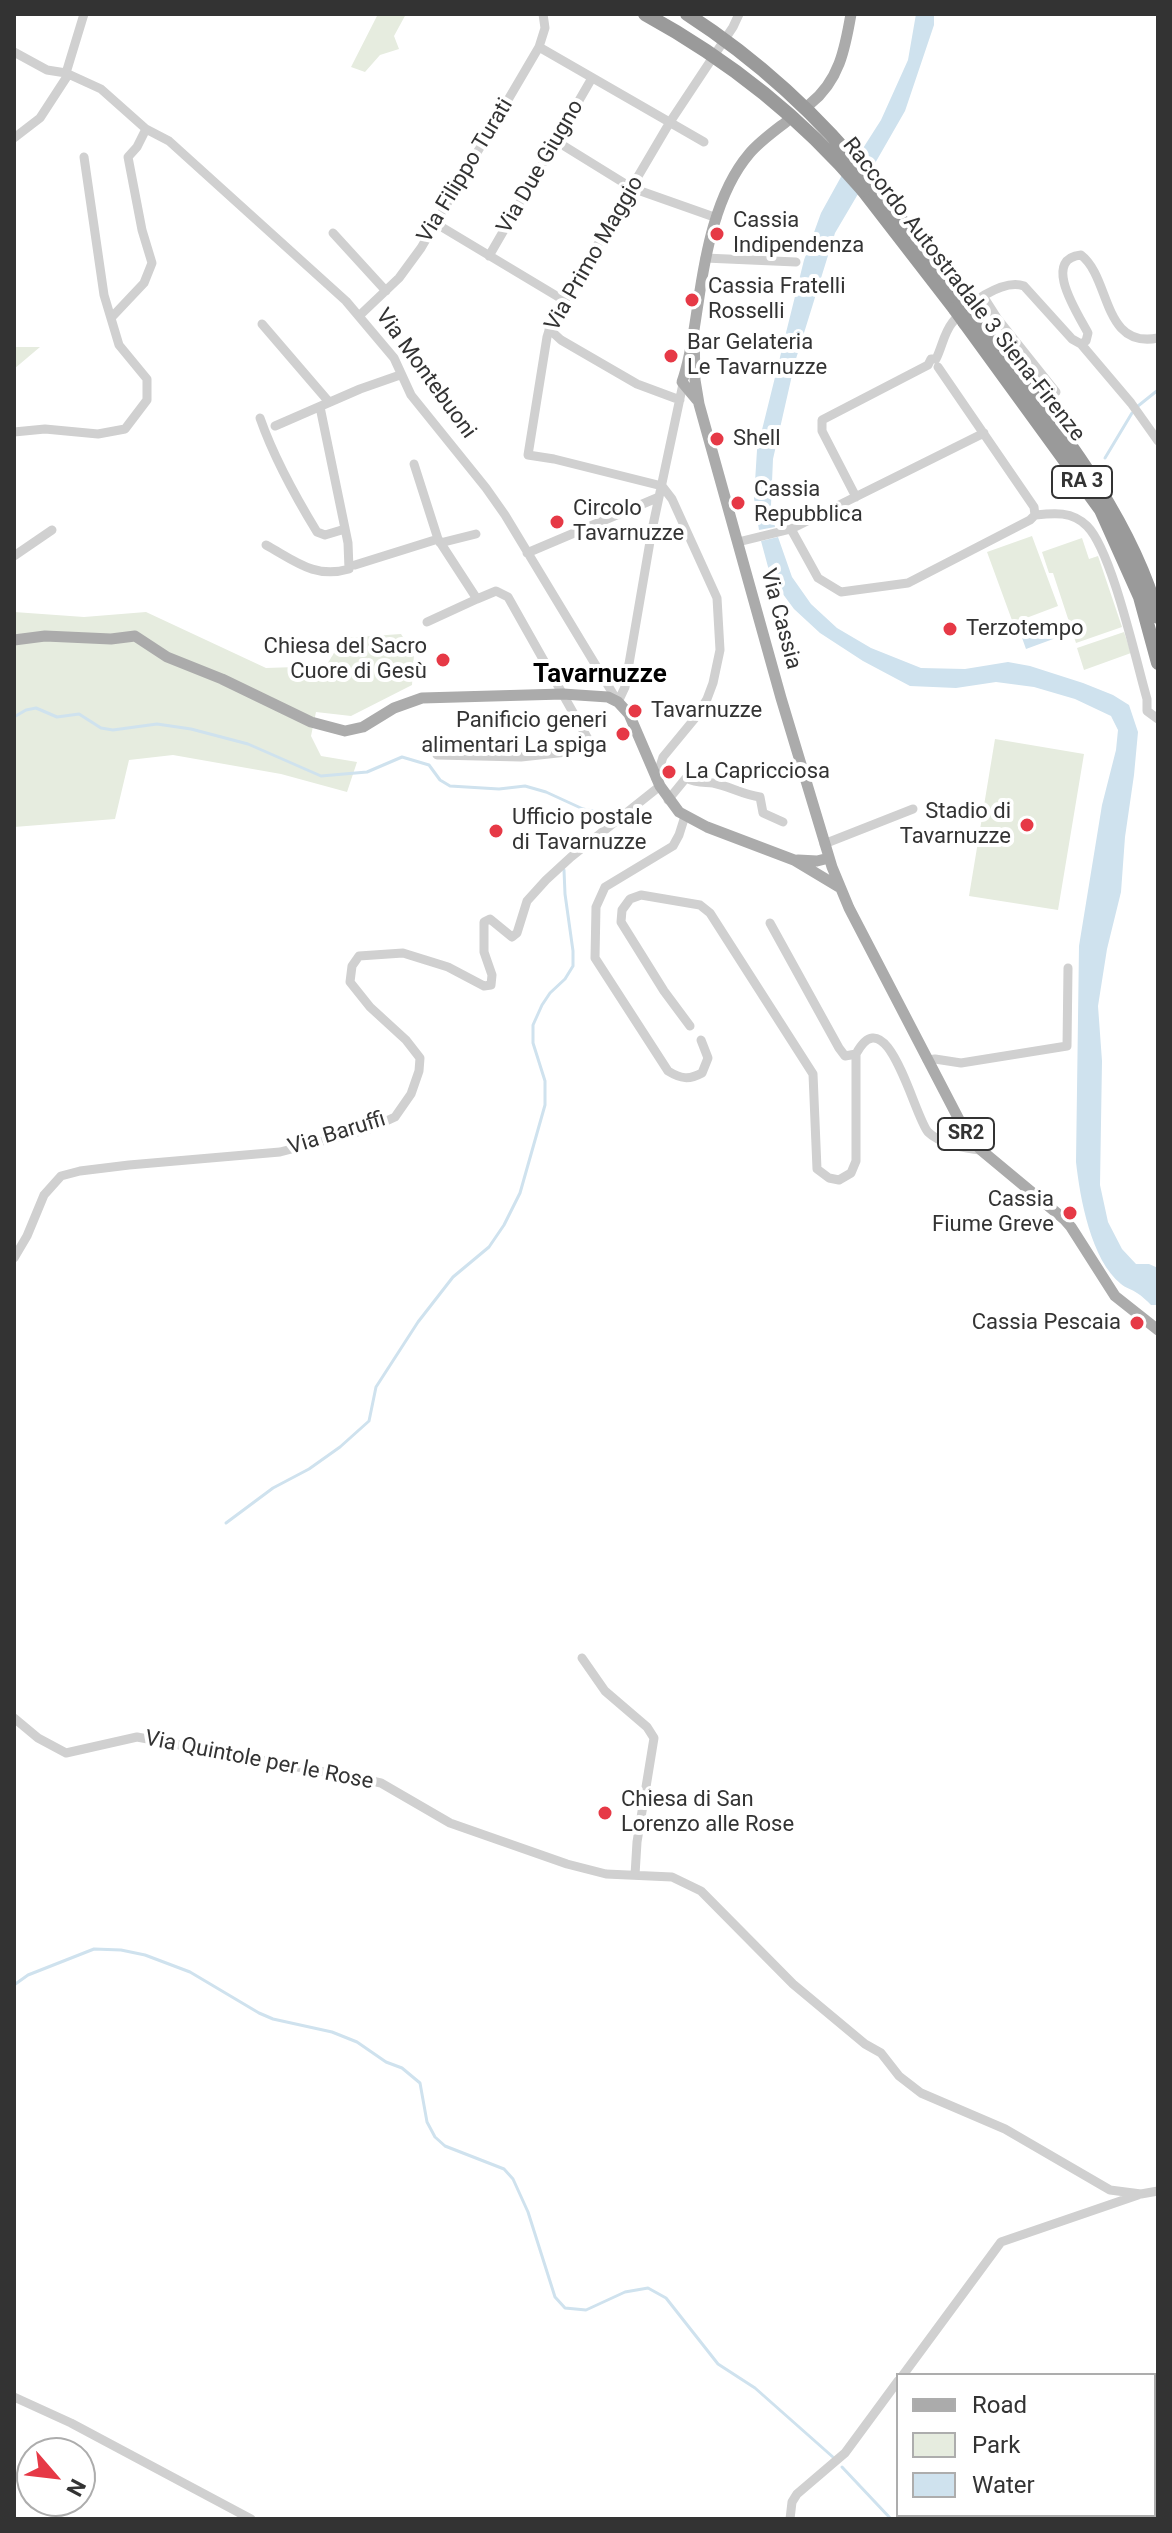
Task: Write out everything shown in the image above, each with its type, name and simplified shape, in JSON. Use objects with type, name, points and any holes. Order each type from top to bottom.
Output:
[{"type":"highway","name":"Raccordo Autostradale 3 Siena-Firenze","points":[[645,14],[699,45],[779,104],[868,186]]},
{"type":"highway","name":"Raccordo Autostradale 3 Siena-Firenze","points":[[687,14],[743,54],[814,116],[970,320],[1101,510],[1140,597],[1158,663]]},
{"type":"highway","name":"Raccordo Autostradale 3 Siena-Firenze","points":[[970,320],[1081,462],[1109,505],[1151,592],[1158,617]]},
{"type":"main road","points":[[810,104],[826,89],[838,69],[847,42],[851,14]]},
{"type":"main road","points":[[689,382],[705,258],[717,218],[740,166],[758,145],[786,122]]},
{"type":"main road","name":"Via Cassia","points":[[689,382],[699,404],[824,844],[839,887],[962,1129],[981,1150],[1064,1219],[1115,1296],[1158,1330]]},
{"type":"main road","points":[[14,640],[45,636],[111,639],[135,636],[167,657],[222,679],[311,722],[345,731],[363,727],[394,708],[422,698],[563,694],[601,695],[618,702]]},
{"type":"main road","name":"Via Montebuoni","points":[[618,702],[629,714],[668,800],[685,816]]},
{"type":"main road","points":[[685,816],[794,860],[839,887]]},
{"type":"main road","points":[[794,860],[830,862]]},
{"type":"main road","points":[[806,867],[821,871],[830,862]]},
{"type":"street","points":[[14,138],[40,118],[67,74],[84,14]]},
{"type":"street","points":[[543,14],[545,28],[539,47],[704,142]]},
{"type":"street","name":"Via Primo Maggio","points":[[662,486],[528,455],[549,329],[670,122],[738,16]]},
{"type":"street","name":"Via Filippo Turati","points":[[359,316],[409,267],[539,47]]},
{"type":"street","name":"Via Montebuoni","points":[[14,52],[47,70],[67,74],[101,89],[146,129],[169,141],[346,301],[394,358],[411,395],[486,488],[618,702]]},
{"type":"street","name":"Via Due Giugno","points":[[489,256],[592,78]]},
{"type":"street","points":[[111,318],[144,283],[152,263],[142,230],[128,157],[146,129]]},
{"type":"street","points":[[556,141],[632,188],[717,218]]},
{"type":"street","points":[[14,432],[45,429],[98,434],[125,429],[147,400],[147,379],[119,345],[104,295],[84,157]]},
{"type":"street","points":[[435,223],[565,301]]},
{"type":"street","points":[[333,233],[386,291]]},
{"type":"street","points":[[1081,344],[1086,341],[1088,333],[1063,279],[1063,265],[1072,255],[1081,255],[1088,260],[1118,325],[1138,338],[1158,338]]},
{"type":"street","points":[[705,258],[796,262]]},
{"type":"street","points":[[856,497],[822,431],[822,420],[934,364],[952,322],[983,296],[1013,282],[1024,286],[1072,339],[1081,344],[1131,403],[1158,441]]},
{"type":"street","points":[[983,296],[1056,392]]},
{"type":"street","points":[[262,324],[324,405],[349,569],[334,574],[318,573],[266,545]]},
{"type":"street","points":[[549,329],[561,340],[637,384],[679,404]]},
{"type":"street","points":[[934,364],[1034,507],[1035,515]]},
{"type":"street","points":[[275,426],[400,375]]},
{"type":"street","points":[[618,702],[625,687],[679,404],[689,382]]},
{"type":"street","points":[[260,418],[284,472],[317,532],[325,535],[345,529]]},
{"type":"street","points":[[738,542],[786,530],[984,433]]},
{"type":"street","points":[[414,464],[439,541],[477,599]]},
{"type":"street","points":[[658,782],[663,757],[707,699],[717,670],[720,632],[717,598],[672,499],[662,486]]},
{"type":"street","points":[[527,553],[659,497]]},
{"type":"street","points":[[786,530],[818,578],[841,592],[908,583],[1035,515],[1060,512],[1071,516],[1087,526],[1106,555],[1147,699],[1147,711],[1158,719]]},
{"type":"street","points":[[14,556],[52,530]]},
{"type":"street","points":[[355,565],[439,541],[476,534]]},
{"type":"street","points":[[427,622],[496,591],[508,597],[588,739],[567,752],[521,757],[437,755]]},
{"type":"street","points":[[644,751],[655,758],[663,757]]},
{"type":"street","points":[[668,800],[686,778],[696,783],[714,783],[760,797],[763,813],[783,822]]},
{"type":"street","name":"Via Baruffi","points":[[14,1258],[44,1195],[61,1176],[129,1165],[280,1152],[369,1129],[395,1117],[411,1094],[420,1058],[350,982],[352,966],[359,956],[403,953],[448,967],[484,986],[491,985],[492,975],[484,952],[484,922],[490,919],[512,937],[517,933],[527,901],[546,880],[658,782]]},
{"type":"street","points":[[824,844],[913,809]]},
{"type":"street","points":[[685,816],[673,846],[605,887],[596,907],[595,958],[668,1071],[679,1078],[691,1079],[702,1073],[708,1058],[701,1040]]},
{"type":"street","points":[[690,1026],[621,922],[622,910],[630,899],[641,895],[700,905],[710,913],[813,1074],[817,1169],[829,1178],[839,1180],[851,1173],[856,1161],[856,1054],[862,1042],[872,1037],[882,1040],[892,1053],[929,1132],[960,1148],[981,1150]]},
{"type":"street","points":[[770,923],[839,1048],[845,1056],[856,1054]]},
{"type":"street","points":[[927,1060],[961,1063],[1067,1046],[1068,968]]},
{"type":"street","points":[[582,1658],[605,1691],[647,1727],[654,1738],[637,1842],[635,1875]]},
{"type":"street","name":"Via Quintole per le Rose","points":[[14,1718],[38,1738],[66,1753],[137,1737],[381,1783],[450,1823],[567,1864],[606,1874],[672,1877],[701,1891],[793,1984],[865,2044],[881,2053],[899,2076],[921,2093],[1005,2129],[1110,2190],[1141,2194],[1158,2191]]},
{"type":"street","points":[[904,2373],[1001,2242],[1141,2194]]},
{"type":"street","points":[[790,2519],[792,2502],[797,2494],[845,2453],[896,2384]]},
{"type":"street","points":[[14,2397],[94,2435],[251,2519]]},
{"type":"green space","points":[[378,14],[406,14],[394,36],[399,49],[380,55],[365,72],[351,67]]},
{"type":"green space","points":[[14,347],[40,347],[14,369]]},
{"type":"green space","points":[[1032,536],[1058,606],[1013,623],[987,552]]},
{"type":"green space","points":[[1082,538],[1089,559],[1098,556],[1122,627],[1076,643],[1053,573],[1049,573],[1042,552]]},
{"type":"green space","points":[[14,612],[84,617],[146,612],[266,668],[326,666],[343,638],[401,634],[414,654],[412,685],[351,716],[316,712],[311,736],[321,756],[357,762],[347,792],[281,774],[173,755],[129,760],[115,819],[14,827]]},
{"type":"green space","points":[[1124,632],[1131,653],[1084,670],[1077,648]]},
{"type":"green space","name":"Stadio di Tavarnuzze","points":[[995,739],[1084,754],[1058,910],[969,896]]},
{"type":"water","points":[[916,14],[934,14],[934,25],[905,111],[870,172],[858,156],[881,120],[908,60]]},
{"type":"water","points":[[842,175],[858,194],[835,233],[795,362],[773,459],[771,505],[775,527],[759,530],[754,498],[757,450],[804,260],[821,213]]},
{"type":"water","points":[[778,537],[792,577],[811,604],[837,628],[871,648],[921,668],[965,669],[1008,662],[1030,666],[1083,683],[1129,705],[1138,732],[1134,775],[1121,892],[1107,949],[1098,1006],[1102,1061],[1100,1185],[1108,1222],[1122,1249],[1136,1264],[1158,1268],[1158,1305],[1151,1305],[1123,1285],[1102,1260],[1084,1210],[1076,1162],[1079,946],[1102,805],[1118,730],[1111,716],[1075,699],[1034,687],[996,682],[956,688],[910,686],[863,661],[820,633],[794,609],[771,578],[761,541]]},
{"type":"water","points":[[1051,624],[1056,638],[1026,649],[1021,635]]},
{"type":"water","points":[[968,2517],[1041,2519],[970,2519]]},
{"type":"waterway","points":[[1138,406],[1158,390]]},
{"type":"waterway","points":[[1105,458],[1132,413]]},
{"type":"waterway","points":[[14,717],[36,708],[57,717],[79,714],[101,728],[113,730],[157,724],[191,729],[248,744],[321,776],[367,772],[402,757],[429,765],[440,780],[450,786],[499,789],[525,786],[583,809],[615,816]]},
{"type":"waterway","points":[[226,1523],[273,1488],[309,1469],[340,1447],[369,1421],[376,1387],[418,1322],[453,1277],[489,1247],[504,1225],[520,1193],[545,1105],[545,1081],[533,1043],[533,1025],[550,993],[573,966],[564,870]]},
{"type":"waterway","points":[[14,1985],[28,1975],[94,1949],[121,1950],[145,1955],[190,1972],[273,2019],[332,2032],[357,2042],[386,2062],[402,2068],[420,2083],[427,2122],[435,2137],[445,2146],[504,2169],[513,2179],[528,2212],[555,2297],[565,2308],[586,2310],[625,2292],[648,2288],[666,2298],[718,2364],[755,2388],[834,2458]]},
{"type":"waterway","points":[[842,2467],[891,2519]]},
{"type":"place","name":"Cassia Indipendenza","points":[[717,234]]},
{"type":"place","name":"Cassia Fratelli Rosselli","points":[[692,300]]},
{"type":"place","name":"Bar Gelateria Le Tavarnuzze","points":[[671,356]]},
{"type":"place","name":"Shell","points":[[717,439]]},
{"type":"place","name":"Cassia Repubblica","points":[[738,503]]},
{"type":"place","name":"Circolo Tavarnuzze","points":[[557,522]]},
{"type":"place","name":"Terzotempo","points":[[950,629]]},
{"type":"place","name":"Chiesa del Sacro Cuore di Gesù","points":[[443,660]]},
{"type":"place","name":"Tavarnuzze","points":[[635,711]]},
{"type":"place","name":"Panificio generi alimentari La spiga","points":[[623,734]]},
{"type":"place","name":"La Capricciosa","points":[[669,772]]},
{"type":"place","name":"Stadio di Tavarnuzze","points":[[1027,825]]},
{"type":"place","name":"Ufficio postale di Tavarnuzze","points":[[496,831]]},
{"type":"place","name":"Cassia Fiume Greve","points":[[1070,1213]]},
{"type":"place","name":"Cassia Pescaia","points":[[1137,1323]]},
{"type":"place","name":"Chiesa di San Lorenzo alle Rose","points":[[605,1813]]},
{"type":"district","name":"Tavarnuzze","points":[[600,675]]}]
